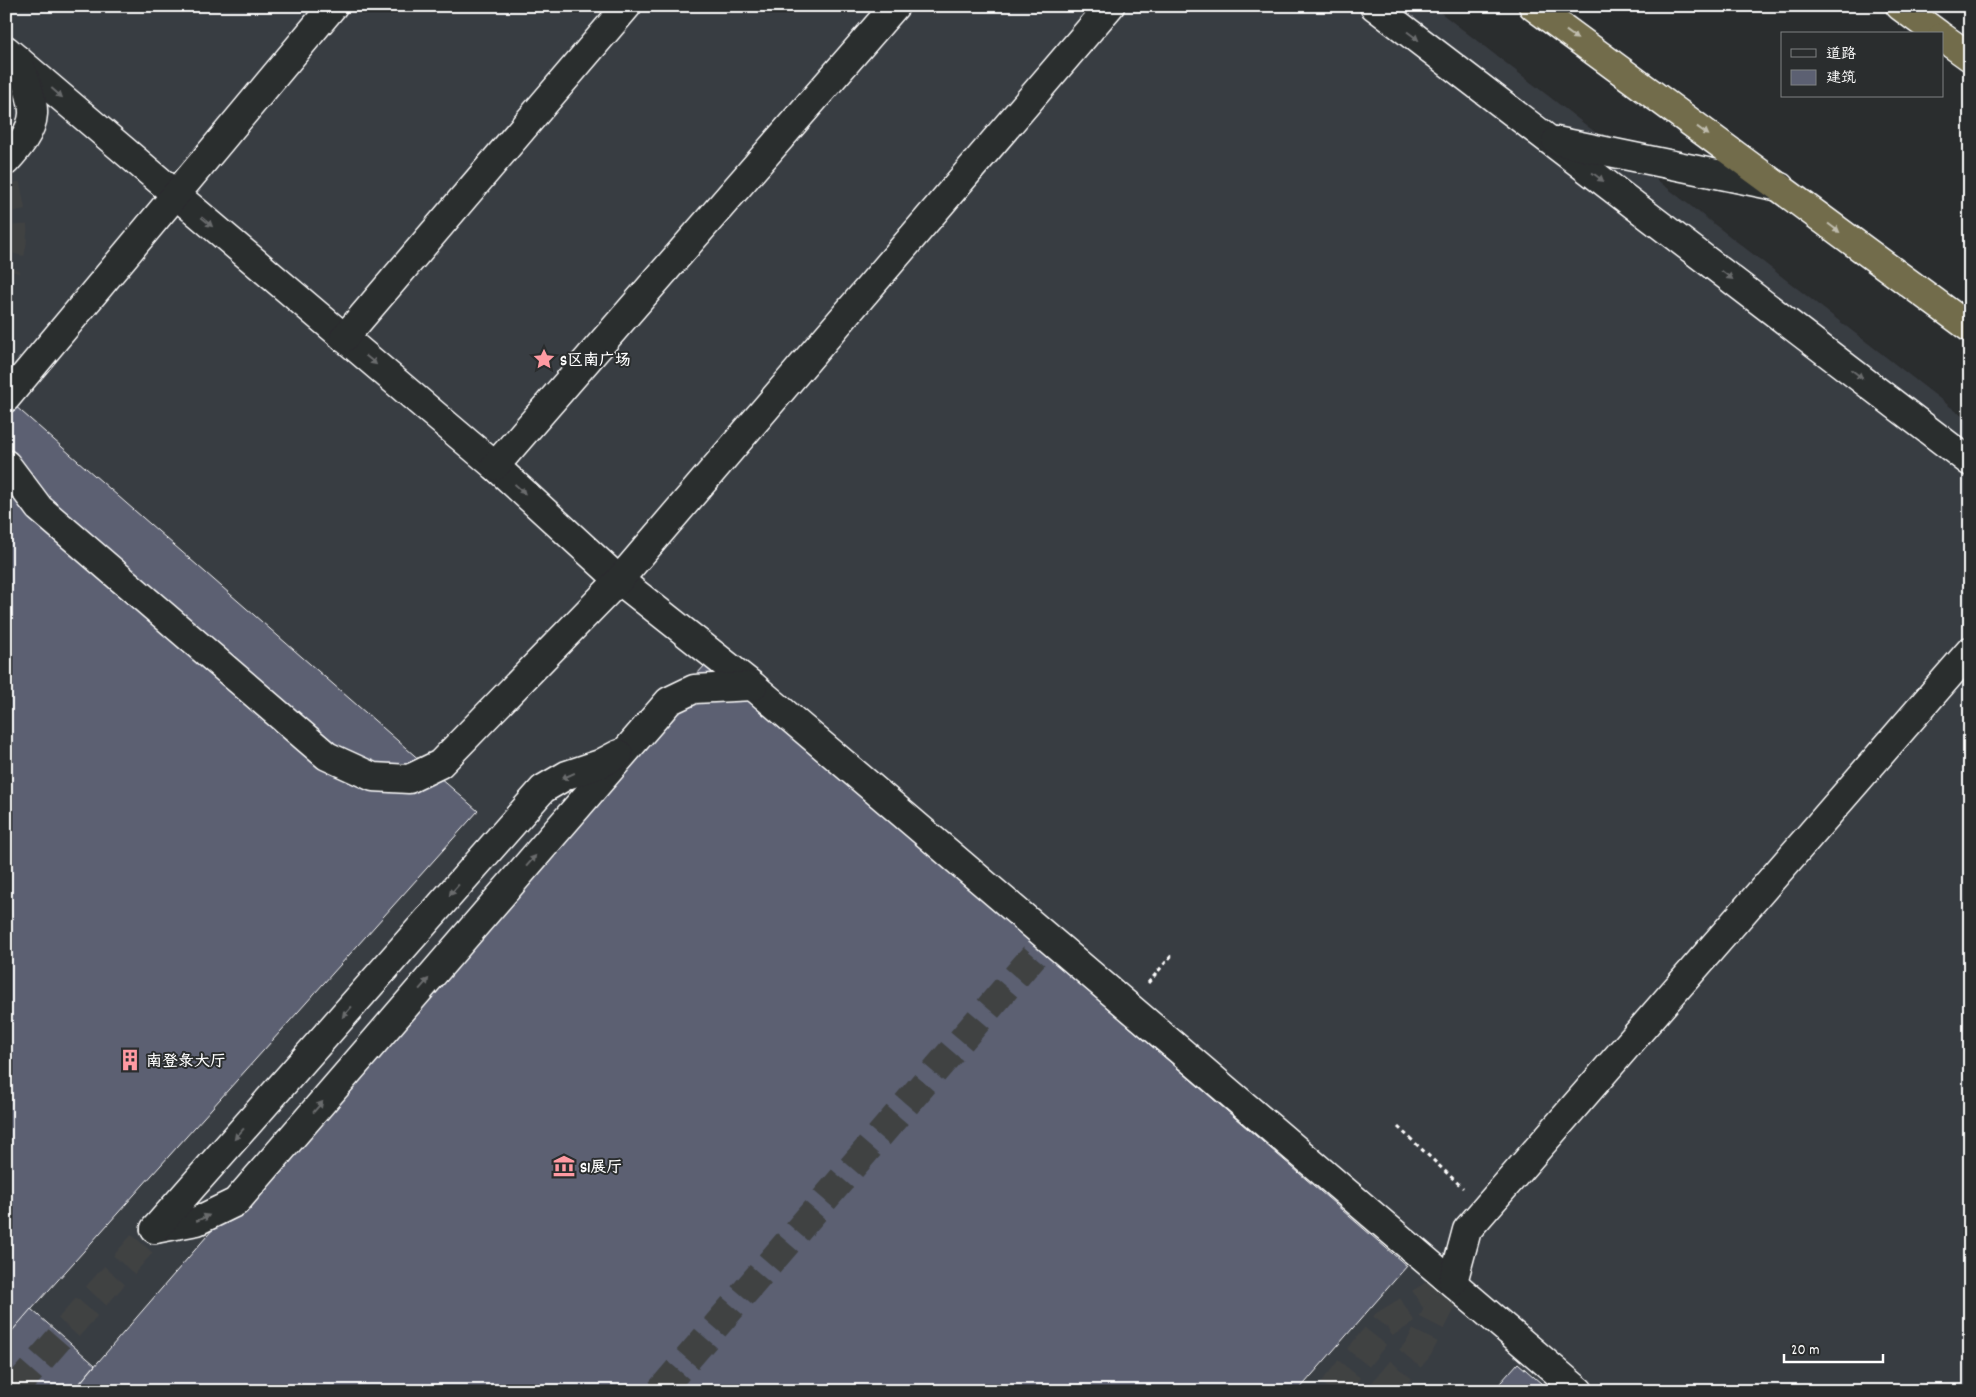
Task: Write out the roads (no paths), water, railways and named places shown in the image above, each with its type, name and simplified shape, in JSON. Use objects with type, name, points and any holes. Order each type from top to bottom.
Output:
[{"type":"highway","points":[[1533,6],[1970,328]]},
{"type":"highway","points":[[1900,6],[1935,32]]},
{"type":"highway","points":[[1944,38],[1970,56]]},
{"type":"street","points":[[6,398],[333,6]]},
{"type":"street","points":[[344,338],[627,6]]},
{"type":"street","points":[[495,466],[895,6]]},
{"type":"street","points":[[6,464],[38,508],[328,756],[373,777],[409,779],[440,764],[619,580],[1110,6]]},
{"type":"street","points":[[1374,6],[1970,462]]},
{"type":"street","points":[[12,55],[495,466],[619,580],[753,686],[1579,1391]]},
{"type":"street","points":[[6,161],[23,142],[33,114],[28,85],[12,55]]},
{"type":"street","points":[[1550,140],[1780,188]]},
{"type":"street","points":[[1453,1282],[1467,1230],[1970,651]]},
{"type":"street","points":[[628,749],[600,764],[567,775],[543,789],[155,1229],[197,1221],[236,1202],[670,701],[694,689],[753,686]]},
{"type":"tunnel","points":[[6,184],[13,227],[12,246],[6,269]]},
{"type":"tunnel","points":[[660,1391],[1049,938]]},
{"type":"tunnel","points":[[13,1391],[155,1229]]},
{"type":"tunnel","points":[[1332,1391],[1385,1324],[1453,1282]]},
{"type":"tunnel","points":[[1383,1391],[1419,1348],[1453,1282]]},
{"type":"place","name":"S区南广场","points":[[544,359]]},
{"type":"place","name":"南登录大厅","points":[[130,1060]]},
{"type":"place","name":"S1展厅","points":[[564,1166]]}]
